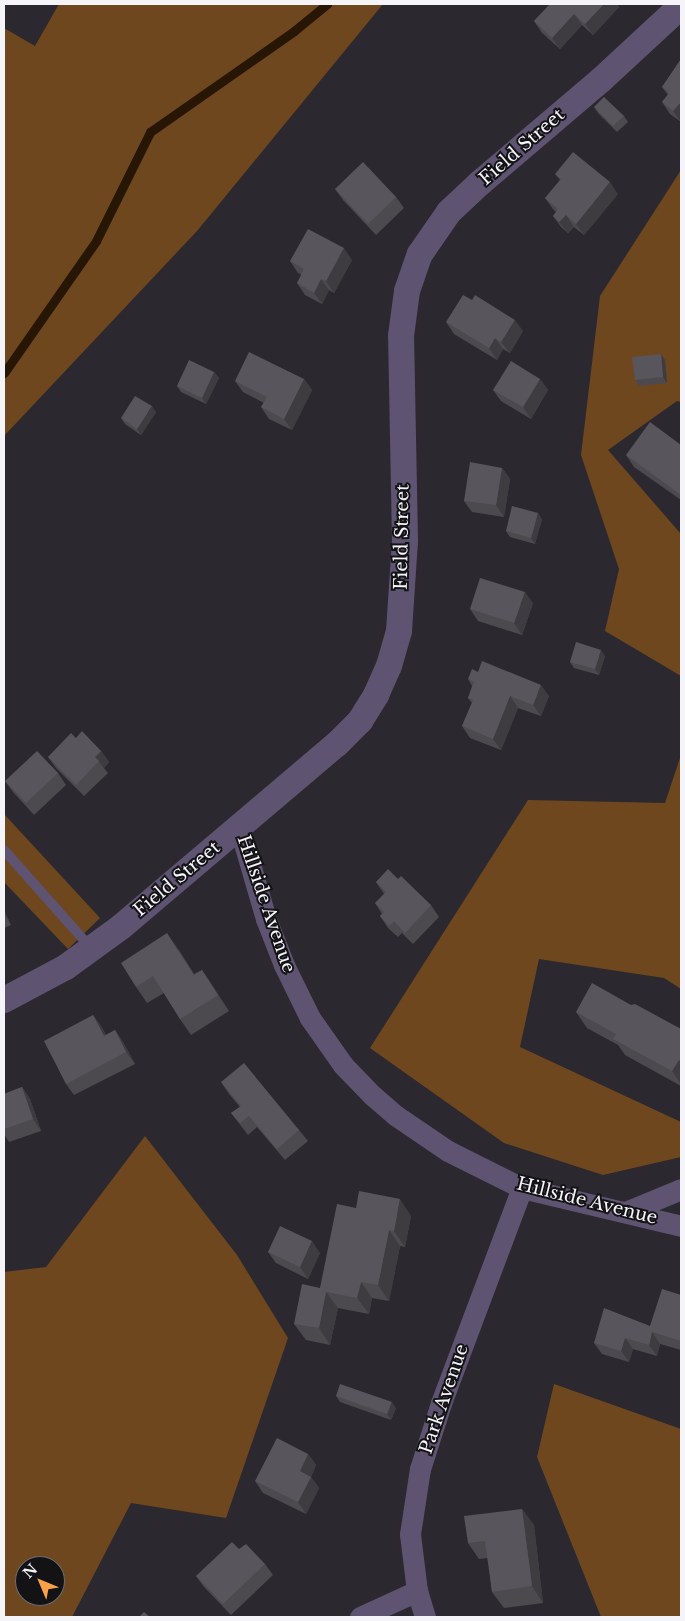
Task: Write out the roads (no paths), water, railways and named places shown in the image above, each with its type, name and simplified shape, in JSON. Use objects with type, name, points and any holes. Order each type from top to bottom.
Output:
[{"type":"street","name":"Field Street","points":[[4,1000],[66,968],[92,949],[337,744],[360,720],[376,695],[389,666],[399,631],[405,541],[400,336],[407,291],[420,254],[449,212],[480,183],[601,80],[681,6]]},
{"type":"street","name":"Hillside Avenue","points":[[239,826],[284,965],[310,1018],[344,1065],[395,1115],[448,1151],[522,1188],[628,1211],[681,1226]]},
{"type":"street","name":"Park Avenue","points":[[425,1617],[417,1591],[410,1534],[420,1469],[441,1403],[522,1188]]},
{"type":"street","points":[[628,1211],[681,1189]]},
{"type":"street","points":[[360,1617],[417,1591]]},
{"type":"lane","points":[[4,850],[92,949]]},
{"type":"waterway","points":[[4,373],[96,241],[150,132],[294,31],[327,4]]}]
